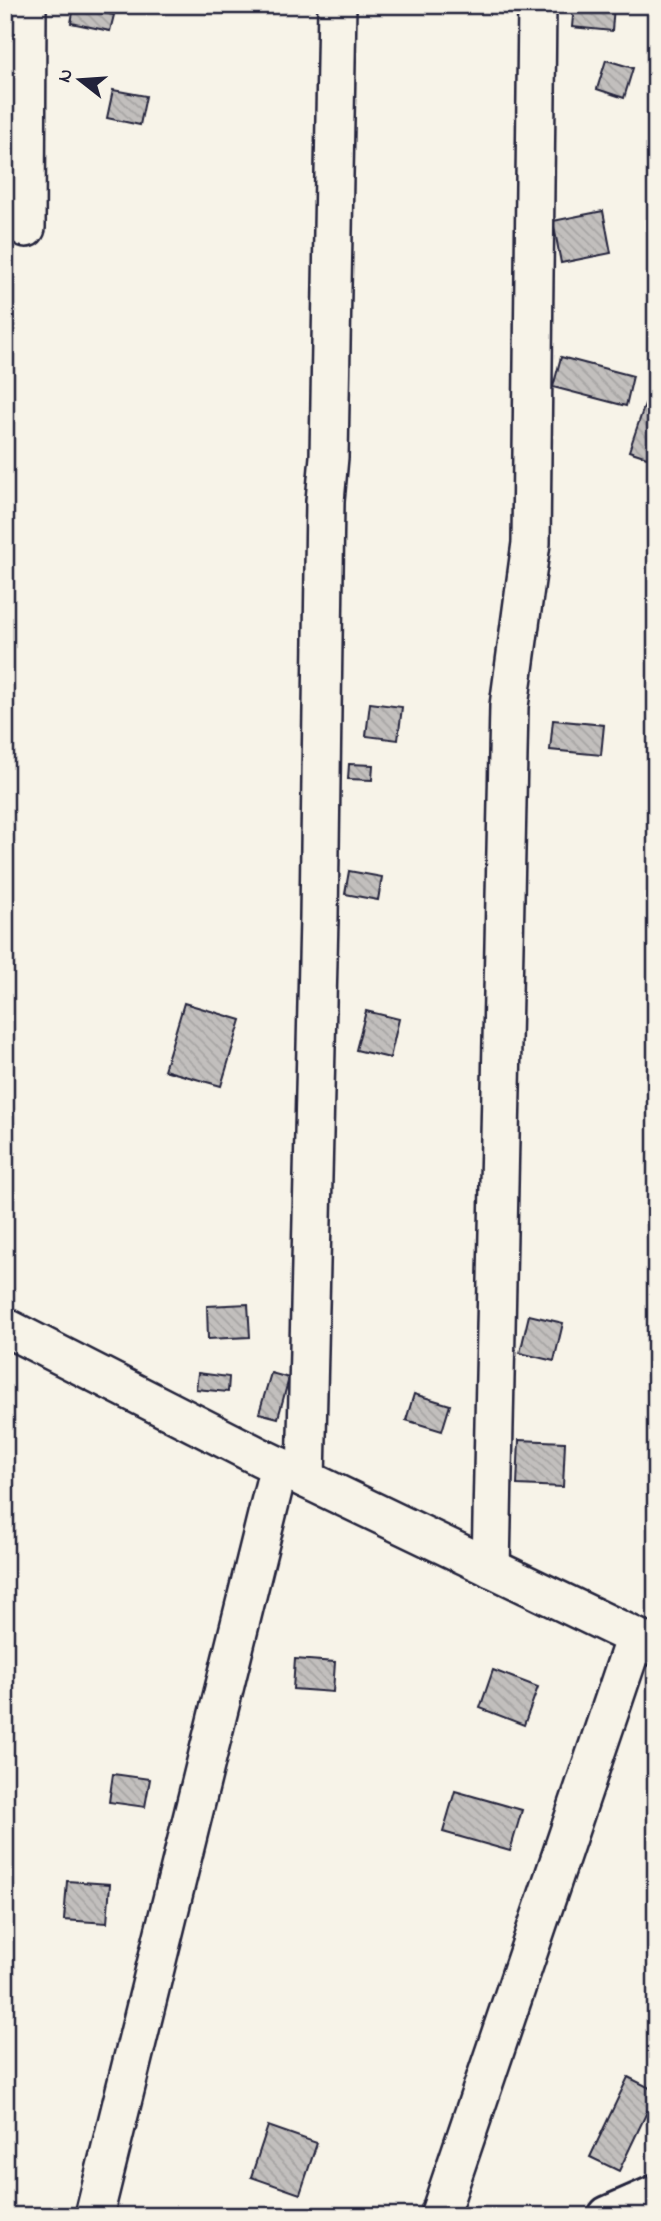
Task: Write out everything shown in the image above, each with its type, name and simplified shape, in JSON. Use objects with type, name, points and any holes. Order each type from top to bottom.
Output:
[{"type":"main road","points":[[608,2216],[656,2194]]},
{"type":"street","points":[[26,228],[27,5]]},
{"type":"street","points":[[94,2216],[292,1473],[319,917],[325,501],[330,457],[338,5]]},
{"type":"street","points":[[491,1568],[509,706],[531,542],[537,5]]},
{"type":"street","points":[[5,1327],[292,1473],[645,1642],[439,2216]]},
{"type":"building","points":[[574,5],[614,6],[612,31],[572,27]]},
{"type":"building","points":[[74,7],[114,15],[110,31],[71,23]]},
{"type":"building","points":[[606,60],[633,68],[624,98],[597,89]]},
{"type":"building","points":[[113,90],[146,96],[140,125],[107,118]]},
{"type":"building","points":[[603,211],[611,253],[561,263],[553,221]]},
{"type":"building","points":[[561,357],[633,376],[626,406],[553,387]]},
{"type":"building","points":[[645,404],[656,408],[656,460],[629,451]]},
{"type":"building","points":[[370,703],[402,707],[398,740],[366,736]]},
{"type":"building","points":[[553,720],[604,725],[601,755],[550,750]]},
{"type":"building","points":[[349,764],[373,765],[372,780],[348,779]]},
{"type":"building","points":[[349,871],[382,877],[378,900],[345,894]]},
{"type":"building","points":[[184,1003],[241,1020],[221,1086],[164,1070]]},
{"type":"building","points":[[366,1011],[399,1019],[390,1058],[356,1050]]},
{"type":"building","points":[[248,1304],[250,1337],[208,1339],[207,1306]]},
{"type":"building","points":[[529,1315],[563,1323],[554,1361],[520,1353]]},
{"type":"building","points":[[198,1373],[229,1377],[228,1392],[196,1389]]},
{"type":"building","points":[[271,1373],[289,1378],[278,1418],[259,1413]]},
{"type":"building","points":[[414,1394],[450,1405],[442,1431],[406,1420]]},
{"type":"building","points":[[519,1440],[565,1442],[563,1487],[517,1485]]},
{"type":"building","points":[[295,1659],[335,1662],[333,1692],[293,1689]]},
{"type":"building","points":[[493,1670],[538,1687],[524,1725],[480,1708]]},
{"type":"building","points":[[113,1774],[150,1779],[145,1807],[109,1802]]},
{"type":"building","points":[[455,1791],[522,1810],[510,1851],[443,1832]]},
{"type":"building","points":[[67,1881],[110,1884],[107,1923],[64,1920]]},
{"type":"building","points":[[628,2077],[656,2093],[619,2171],[590,2157]]},
{"type":"building","points":[[268,2126],[317,2143],[300,2194],[251,2177]]}]
